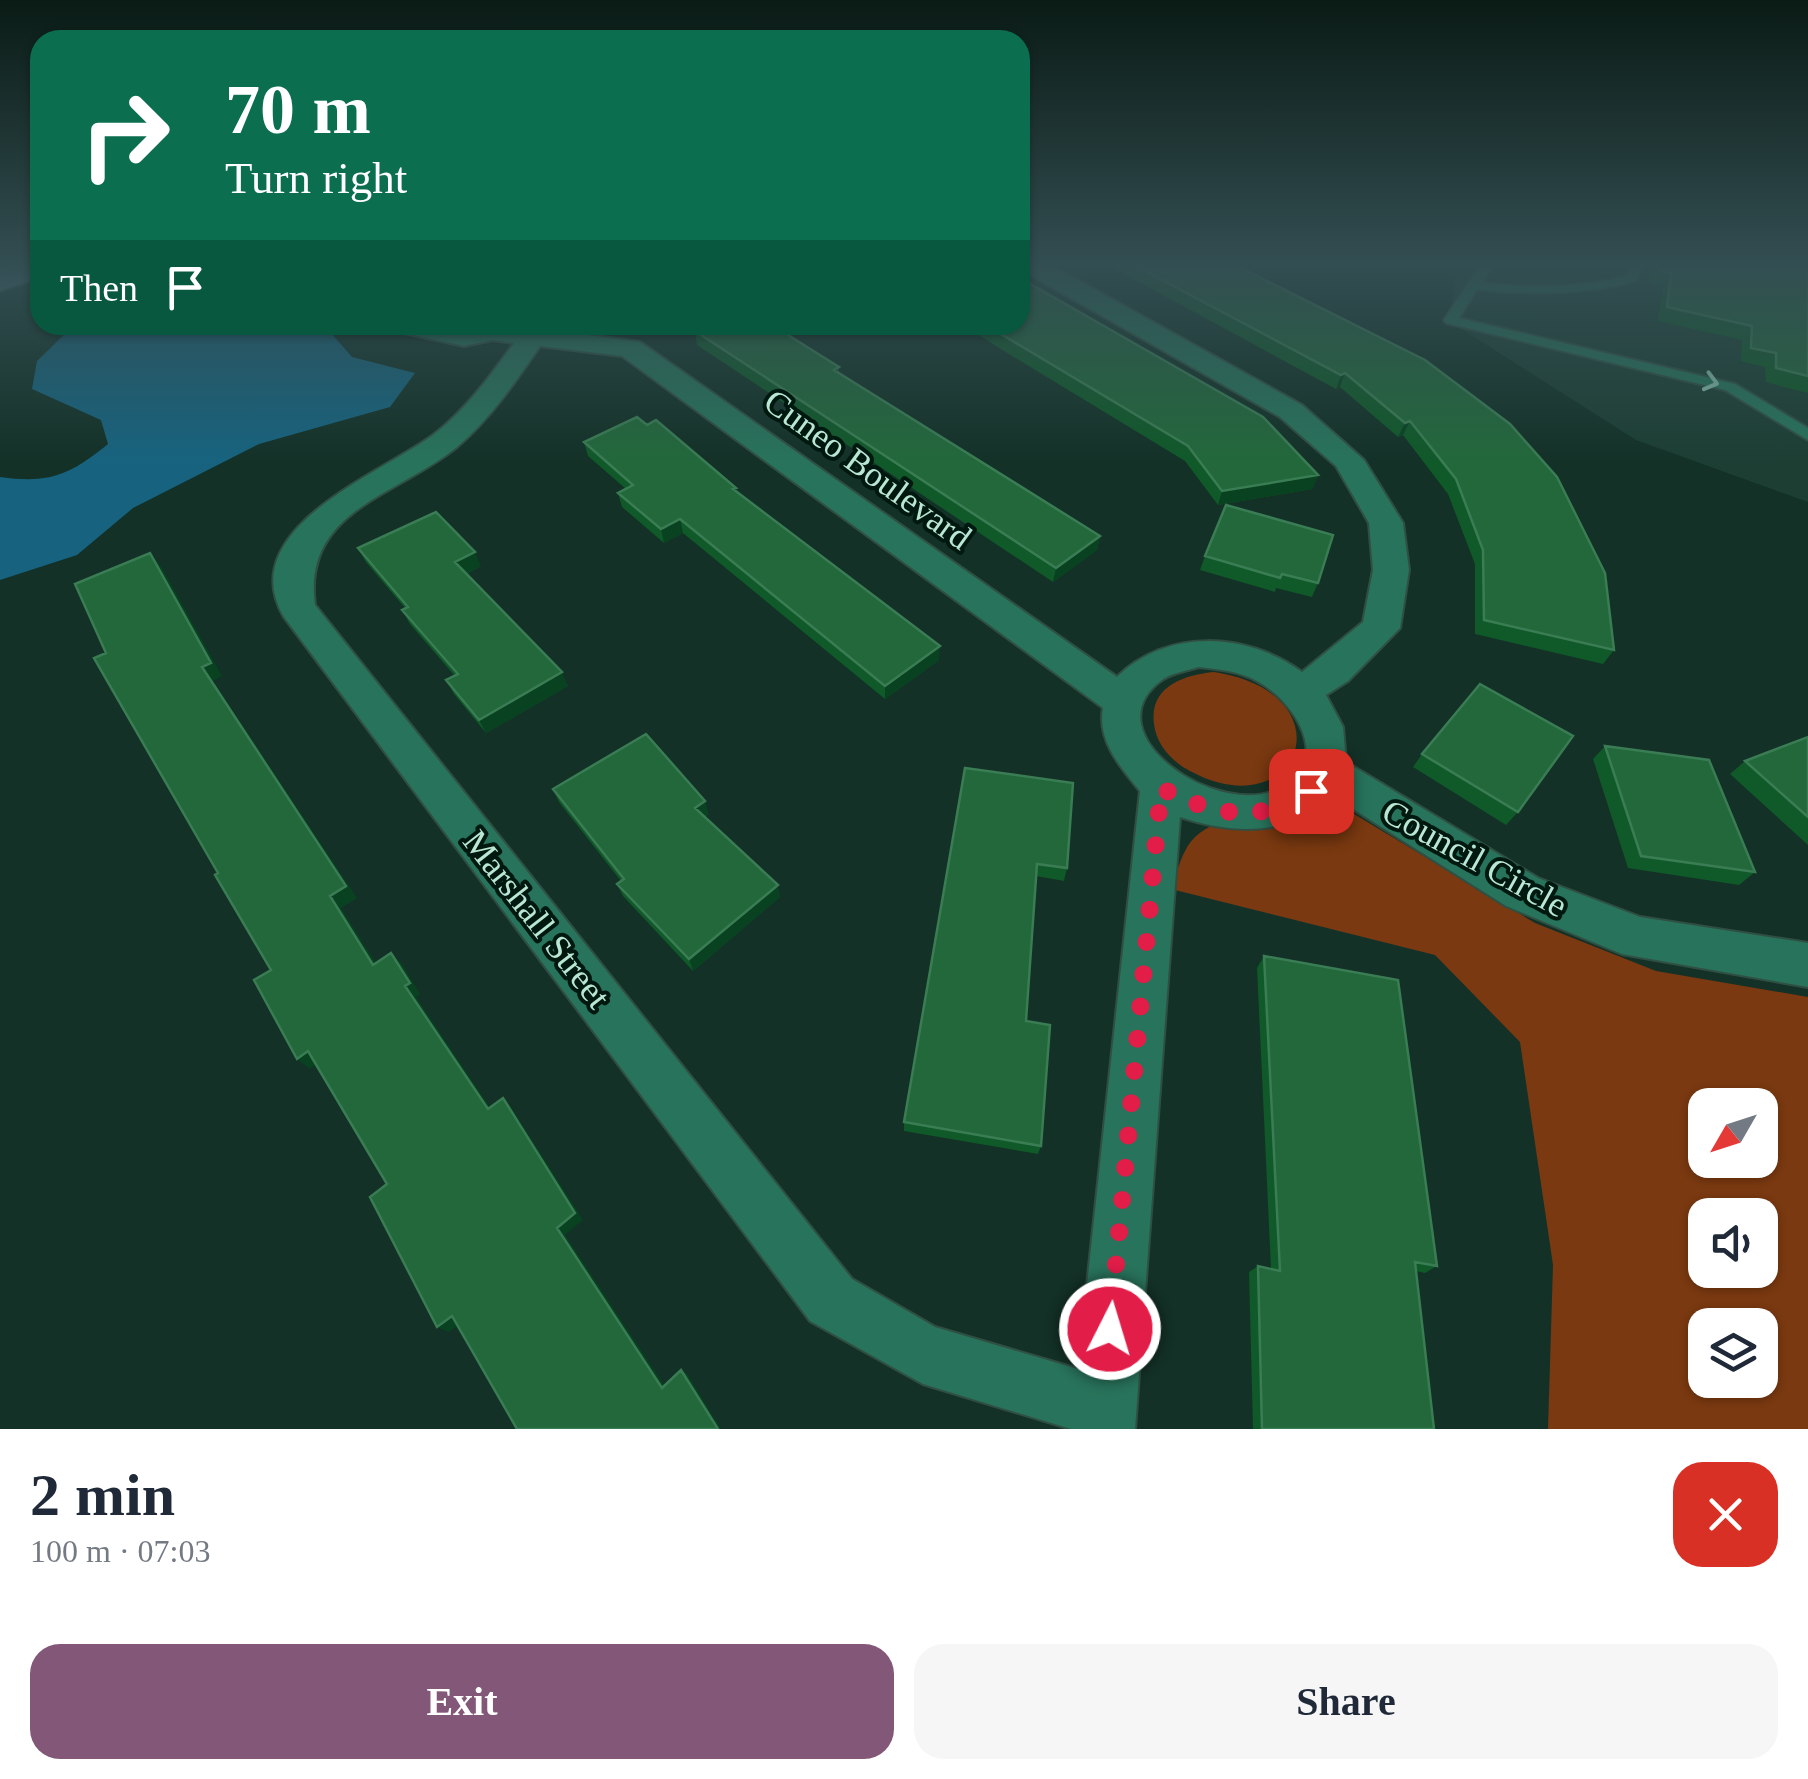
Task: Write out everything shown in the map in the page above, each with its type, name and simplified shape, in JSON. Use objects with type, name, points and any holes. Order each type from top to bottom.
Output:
[{"type":"street","points":[[1147,330],[1291,410],[1348,460],[1386,523],[1392,570],[1381,628],[1334,671],[1301,692]]},
{"type":"street","name":"Cuneo Boulevard","points":[[450,335],[480,335]]},
{"type":"street","name":"Marshall Street","points":[[509,335],[449,438],[324,516],[305,537],[290,586],[296,608],[832,1300],[923,1354],[1103,1418]]},
{"type":"street","name":"Cuneo Boulevard","points":[[549,335],[630,348],[1122,701]]},
{"type":"street","points":[[1197,653],[1252,662],[1301,692],[1326,730],[1329,750],[1325,770],[1311,791],[1300,799],[1258,814],[1224,813],[1191,804],[1161,788],[1140,768],[1126,746],[1119,723],[1122,701],[1132,682],[1148,667],[1197,653]]},
{"type":"street","name":"Council Circle","points":[[1325,770],[1522,892],[1606,926],[1639,939],[1808,965]]},
{"type":"street","points":[[1103,1418],[1161,788]]},
{"type":"lane","points":[[1492,330],[1730,386],[1808,434]]},
{"type":"shaded area","points":[[1463,330],[1808,330],[1808,502],[1636,440]]},
{"type":"shaded area","points":[[1214,672],[1257,685],[1284,705],[1296,728],[1295,751],[1282,771],[1259,783],[1228,785],[1190,771],[1162,745],[1154,711],[1163,692],[1180,680]]},
{"type":"shaded area","points":[[1349,811],[1535,923],[1656,971],[1808,997],[1808,1429],[1548,1429],[1553,1265],[1520,1042],[1435,955],[1171,889],[1185,851],[1195,838],[1223,821],[1259,814]]},
{"type":"water","points":[[64,335],[333,335],[352,357],[415,373],[390,407],[259,444],[133,508],[77,555],[0,580],[0,477],[32,479],[58,475],[108,444],[101,420],[32,389],[37,361]]},
{"type":"building","points":[[1030,330],[1110,330],[1263,417],[1318,475],[1222,491],[1188,446],[1003,335],[1030,335]]},
{"type":"building","points":[[1256,330],[1364,330],[1425,360],[1510,424],[1557,477],[1605,573],[1614,650],[1484,620],[1483,550],[1456,479],[1410,421],[1405,423],[1345,373],[1341,375]]},
{"type":"building","points":[[1752,330],[1808,330],[1808,376],[1776,368],[1776,353],[1751,348]]},
{"type":"building","points":[[701,335],[788,335],[839,367],[834,370],[1100,536],[1056,568]]},
{"type":"building","points":[[637,417],[647,425],[656,420],[736,488],[733,489],[940,646],[885,686],[680,519],[661,529],[618,493],[633,485],[584,442]]},
{"type":"building","points":[[1226,505],[1333,535],[1318,583],[1282,574],[1280,578],[1205,556]]},
{"type":"building","points":[[436,512],[475,552],[455,562],[562,672],[479,720],[446,680],[458,674],[402,610],[408,607],[358,548]]},
{"type":"building","points":[[150,553],[211,663],[202,667],[346,886],[330,896],[373,965],[391,953],[410,983],[405,986],[488,1109],[503,1098],[575,1213],[557,1228],[662,1388],[681,1370],[718,1429],[517,1429],[452,1316],[437,1327],[370,1197],[387,1184],[308,1051],[297,1059],[254,980],[271,970],[94,658],[106,653],[75,584]]},
{"type":"building","points":[[1480,684],[1573,736],[1518,812],[1422,754]]},
{"type":"building","points":[[646,734],[705,801],[695,808],[778,885],[689,959],[617,884],[624,879],[553,789]]},
{"type":"building","points":[[1808,737],[1808,817],[1745,761]]},
{"type":"building","points":[[1605,746],[1709,760],[1755,872],[1641,856]]},
{"type":"building","points":[[965,768],[1073,783],[1067,868],[1037,864],[1026,1021],[1050,1025],[1041,1146],[904,1122]]},
{"type":"building","points":[[1264,956],[1398,980],[1437,1266],[1415,1262],[1434,1429],[1262,1429],[1258,1266],[1280,1271]]},
{"type":"route","points":[[1110,1329],[1161,788],[1191,804],[1224,813],[1258,814],[1288,806],[1311,791]]}]
